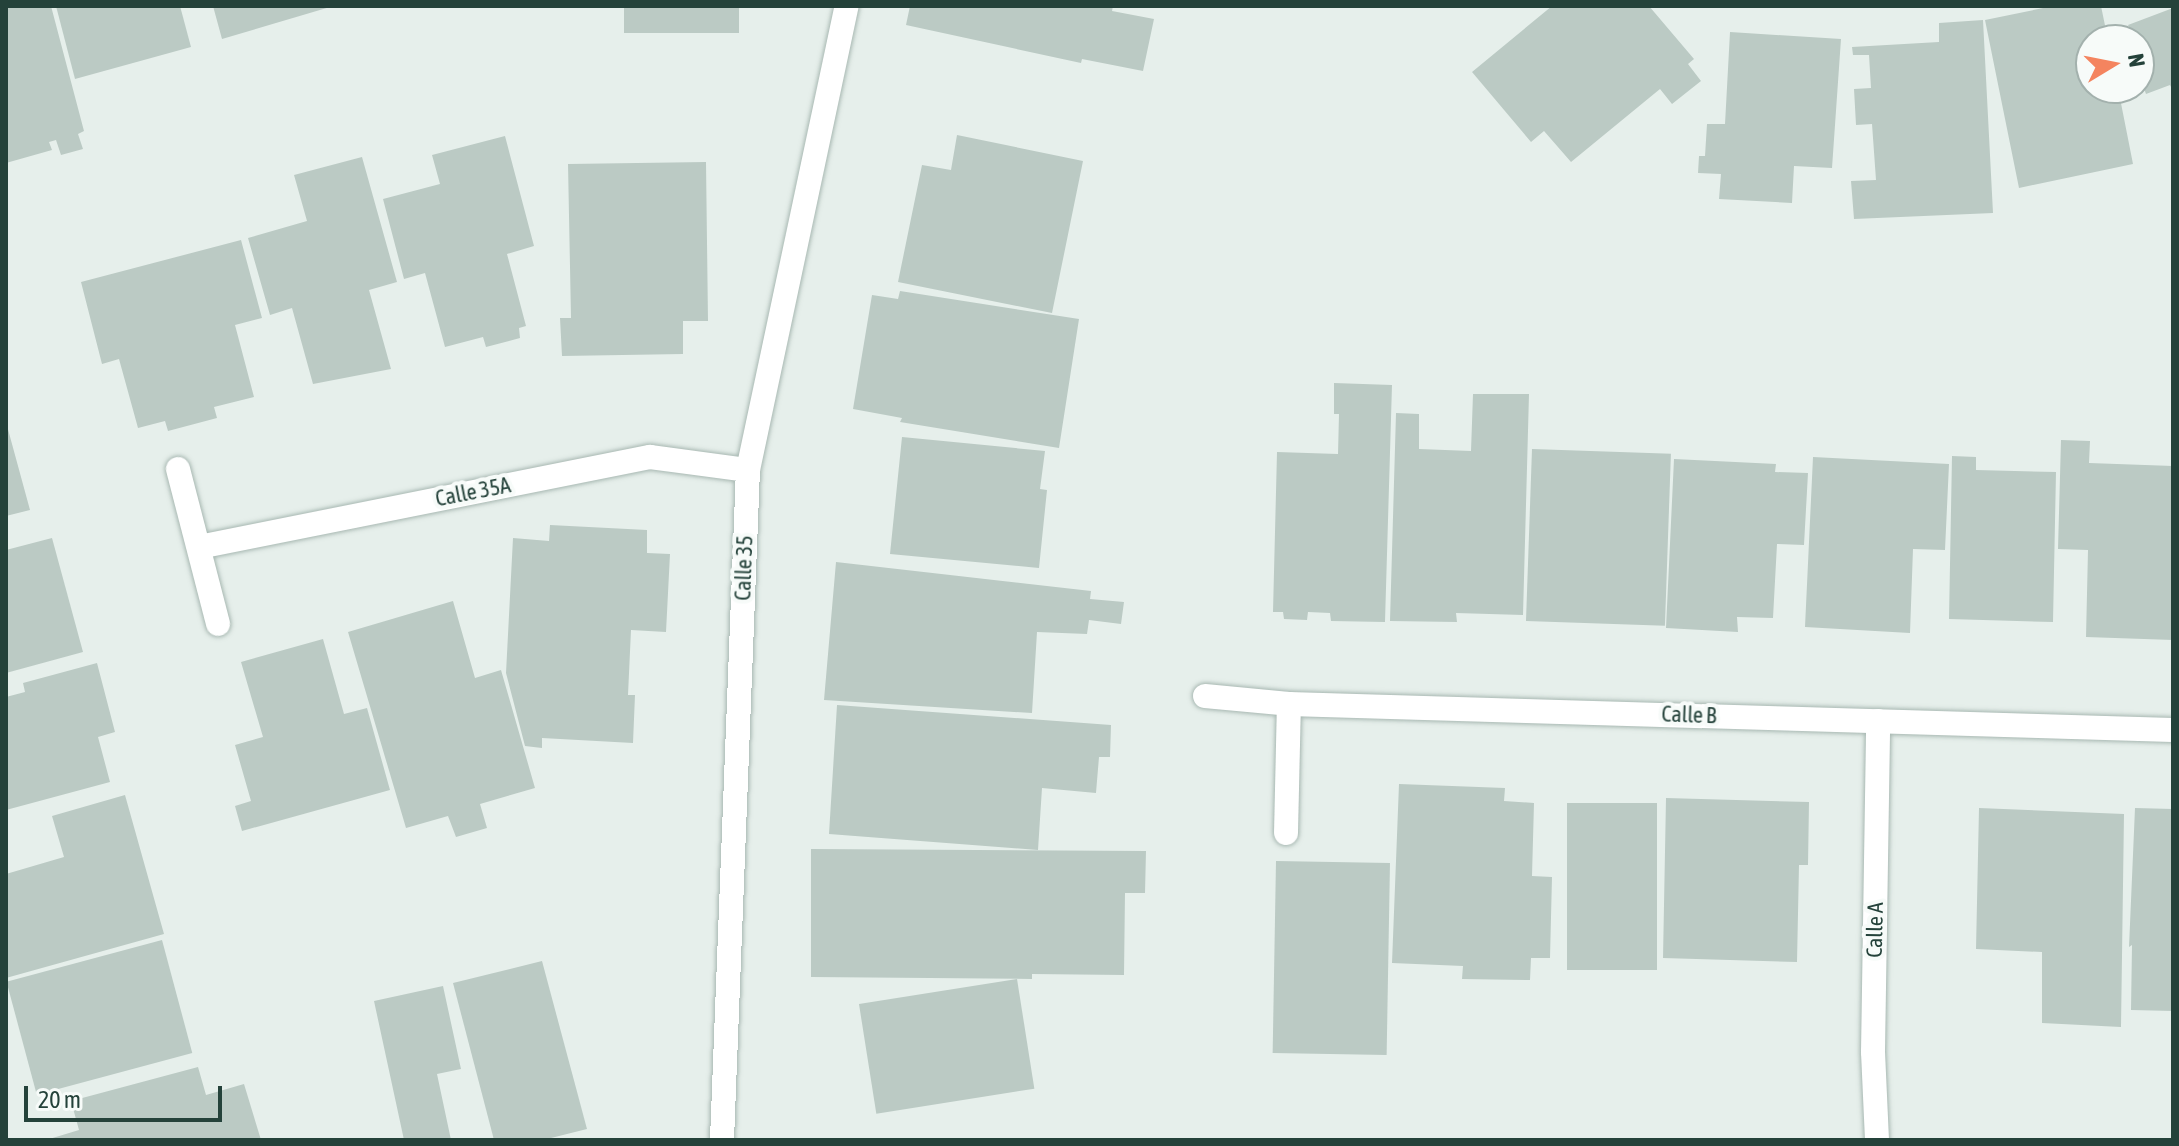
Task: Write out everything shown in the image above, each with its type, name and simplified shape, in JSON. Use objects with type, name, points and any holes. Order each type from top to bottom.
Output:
[{"type":"street","name":"Calle 35","points":[[722,1140],[748,470],[847,6]]},
{"type":"street","name":"Calle 35A","points":[[199,547],[650,457],[748,470]]},
{"type":"street","points":[[178,469],[218,624]]},
{"type":"street","name":"Calle B","points":[[1205,696],[1289,704],[2173,730]]},
{"type":"street","points":[[1286,833],[1289,704]]},
{"type":"street","name":"Calle A","points":[[1877,1140],[1873,1052],[1878,721]]},
{"type":"building","points":[[6,6],[51,6],[84,131],[78,134],[83,149],[61,155],[56,140],[49,142],[52,150],[6,163]]},
{"type":"building","points":[[56,6],[180,6],[191,47],[75,79]]},
{"type":"building","points":[[213,6],[330,6],[330,7],[222,39]]},
{"type":"building","points":[[624,6],[739,6],[739,33],[624,33]]},
{"type":"building","points":[[910,6],[1113,6],[1112,11],[1154,19],[1143,71],[1082,59],[1081,63],[906,25]]},
{"type":"building","points":[[1552,6],[1649,6],[1694,59],[1688,64],[1701,81],[1672,104],[1660,89],[1571,162],[1544,131],[1531,142],[1472,72]]},
{"type":"building","points":[[2053,6],[2101,6],[2105,24],[2075,24],[2075,104],[2121,104],[2133,164],[2019,188],[1985,20]]},
{"type":"building","points":[[2173,8],[2173,91],[2170,85],[2155,91],[2155,24],[2131,24]]},
{"type":"building","points":[[1983,20],[1993,213],[1854,219],[1851,181],[1876,180],[1872,124],[1856,125],[1854,89],[1871,88],[1869,55],[1853,55],[1852,47],[1939,42],[1939,23]]},
{"type":"building","points":[[1730,32],[1841,39],[1832,168],[1794,166],[1792,203],[1719,199],[1721,174],[1698,173],[1699,156],[1705,156],[1707,124],[1725,124]]},
{"type":"building","points":[[957,135],[1083,161],[1052,313],[898,282],[922,165],[951,170]]},
{"type":"building","points":[[505,136],[534,246],[507,254],[526,326],[519,328],[520,338],[486,347],[483,337],[445,347],[425,273],[404,279],[383,199],[440,184],[432,155]]},
{"type":"building","points":[[362,157],[397,282],[369,290],[391,369],[313,384],[292,308],[270,315],[248,238],[307,221],[294,175]]},
{"type":"building","points":[[706,162],[708,321],[683,321],[683,354],[562,356],[560,318],[571,318],[568,164]]},
{"type":"building","points":[[241,240],[262,318],[235,325],[254,397],[214,407],[217,418],[168,431],[165,421],[138,428],[119,359],[102,364],[81,282]]},
{"type":"building","points":[[900,291],[1079,319],[1059,448],[900,422],[902,418],[853,409],[872,295],[898,299]]},
{"type":"building","points":[[1334,383],[1392,385],[1385,622],[1331,621],[1330,613],[1308,612],[1307,620],[1284,619],[1283,612],[1273,612],[1277,452],[1338,454],[1339,414],[1334,414]]},
{"type":"building","points":[[1473,394],[1529,394],[1523,615],[1456,613],[1457,622],[1390,621],[1396,413],[1419,414],[1419,449],[1471,451]]},
{"type":"building","points":[[6,422],[30,510],[6,516]]},
{"type":"building","points":[[902,437],[1045,451],[1040,489],[1047,490],[1039,568],[890,554]]},
{"type":"building","points":[[2061,440],[2090,441],[2089,463],[2173,466],[2173,640],[2086,637],[2088,550],[2058,549]]},
{"type":"building","points":[[1532,449],[1671,454],[1665,626],[1526,621]]},
{"type":"building","points":[[1952,456],[1976,457],[1976,470],[2056,472],[2053,622],[1949,619]]},
{"type":"building","points":[[1813,457],[1949,464],[1945,550],[1913,549],[1910,633],[1805,627]]},
{"type":"building","points":[[1674,459],[1776,464],[1775,472],[1808,473],[1804,545],[1777,544],[1773,618],[1737,617],[1738,632],[1666,628]]},
{"type":"building","points":[[550,525],[647,530],[647,553],[670,554],[666,632],[631,630],[628,695],[635,695],[633,743],[542,738],[542,748],[525,746],[506,673],[513,538],[549,541]]},
{"type":"building","points":[[52,538],[83,652],[6,673],[6,550]]},
{"type":"building","points":[[836,562],[1091,591],[1090,599],[1124,602],[1121,624],[1089,620],[1087,634],[1037,632],[1032,713],[824,700]]},
{"type":"building","points":[[453,601],[475,678],[501,670],[535,788],[480,804],[487,828],[456,837],[448,816],[406,828],[348,632]]},
{"type":"building","points":[[323,639],[344,714],[367,708],[390,790],[242,831],[235,806],[251,801],[235,745],[263,737],[241,662]]},
{"type":"building","points":[[97,663],[115,732],[98,737],[110,782],[6,810],[6,697],[25,692],[23,683]]},
{"type":"building","points":[[837,705],[1111,725],[1110,757],[1099,757],[1096,793],[1042,788],[1038,850],[829,834]]},
{"type":"building","points":[[1399,784],[1505,788],[1504,801],[1534,803],[1532,876],[1552,877],[1550,958],[1531,958],[1530,980],[1462,979],[1463,966],[1392,963]]},
{"type":"building","points":[[125,795],[164,934],[6,978],[6,874],[64,857],[52,816]]},
{"type":"building","points":[[1666,798],[1809,802],[1808,865],[1799,865],[1797,962],[1663,958]]},
{"type":"building","points":[[1567,803],[1657,803],[1657,970],[1567,970]]},
{"type":"building","points":[[1979,808],[2124,814],[2121,1027],[2042,1023],[2042,952],[1976,949]]},
{"type":"building","points":[[2135,808],[2173,809],[2173,1011],[2131,1010],[2132,945],[2129,947]]},
{"type":"building","points":[[811,849],[1146,851],[1145,893],[1125,893],[1124,975],[1032,974],[1032,979],[811,977]]},
{"type":"building","points":[[1276,861],[1390,863],[1387,1055],[1273,1053]]},
{"type":"building","points":[[162,940],[192,1053],[37,1095],[6,982]]},
{"type":"building","points":[[542,961],[587,1129],[543,1140],[494,1140],[453,983]]},
{"type":"building","points":[[1017,979],[1034,1089],[876,1114],[859,1004]]},
{"type":"building","points":[[443,986],[461,1069],[437,1074],[451,1140],[404,1140],[374,1001]]},
{"type":"building","points":[[198,1067],[206,1095],[244,1084],[261,1140],[46,1140],[79,1130],[71,1101]]}]
